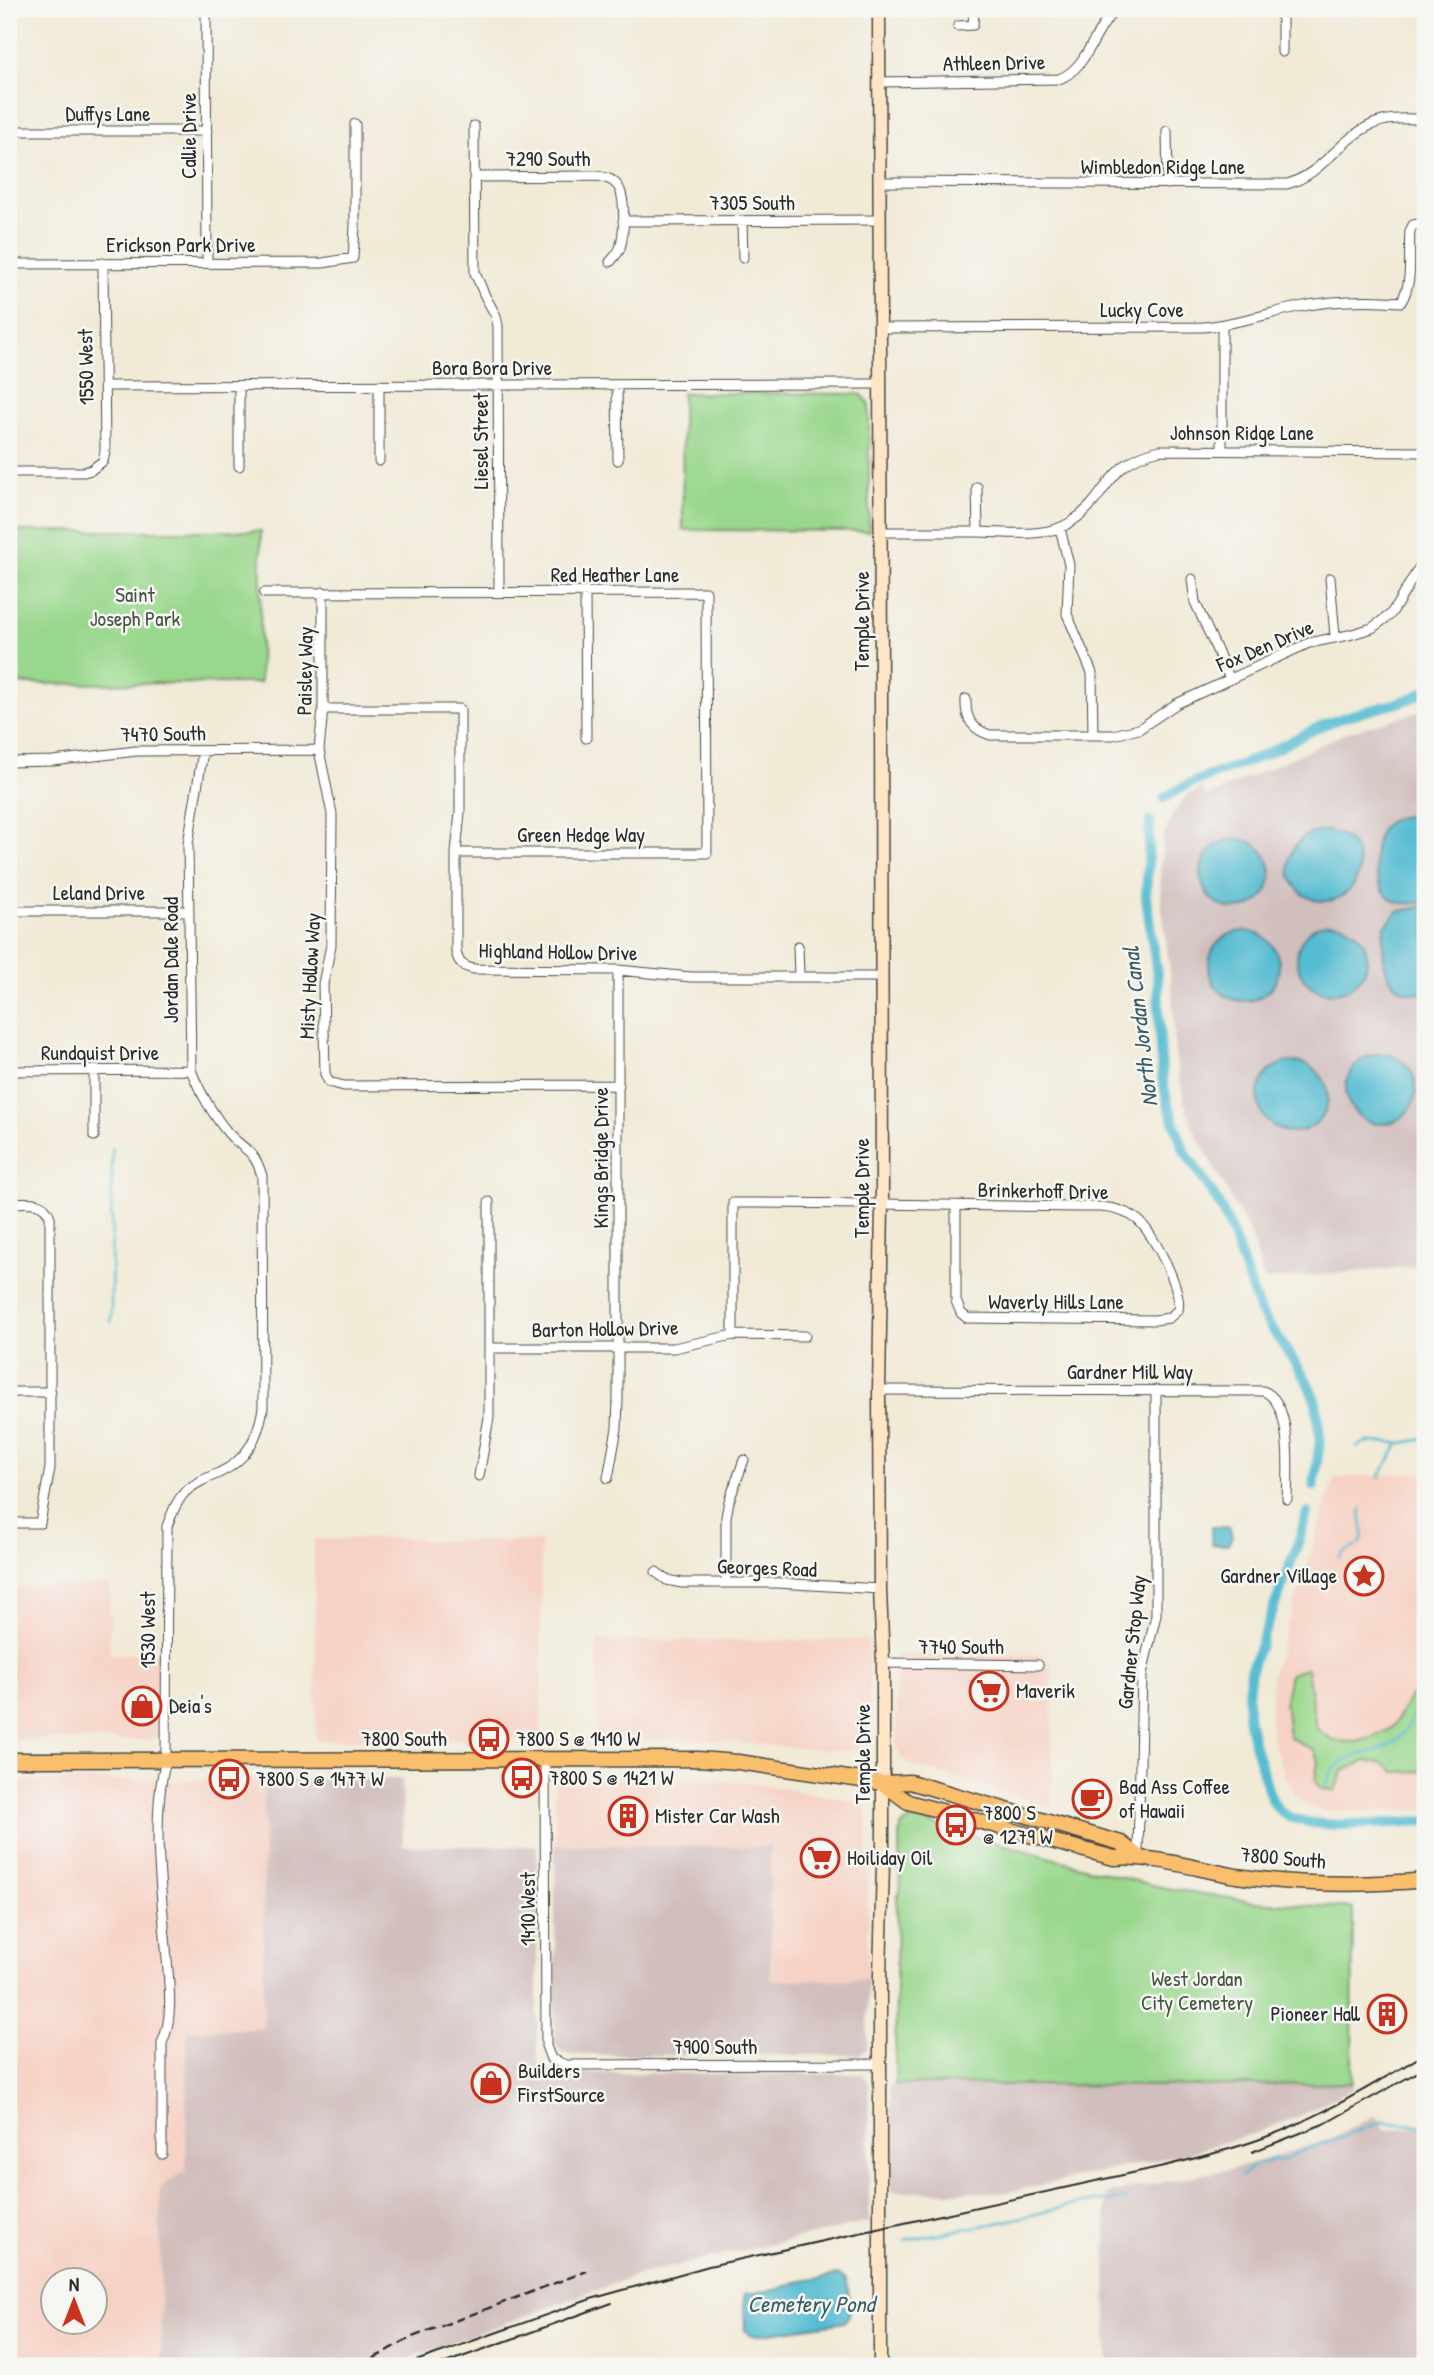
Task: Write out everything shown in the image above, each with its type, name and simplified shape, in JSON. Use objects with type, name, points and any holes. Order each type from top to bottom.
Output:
[{"type":"main road","name":"7800 South","points":[[9,1760],[545,1758],[698,1759],[738,1762],[882,1783],[908,1802],[1114,1858],[1138,1856],[1201,1870],[1277,1881],[1366,1884],[1425,1880]]},
{"type":"street","name":"Callie Drive","points":[[206,9],[207,263]]},
{"type":"street","name":"Temple Drive","points":[[879,9],[882,1205],[879,1391],[883,1663],[880,2366]]},
{"type":"street","points":[[958,26],[973,25],[974,9]]},
{"type":"street","name":"Athleen Drive","points":[[879,82],[1059,79],[1073,71],[1116,9]]},
{"type":"street","points":[[1282,9],[1282,52]]},
{"type":"street","name":"Wimbledon Ridge Lane","points":[[880,182],[1287,184],[1307,176],[1336,150],[1372,124],[1384,120],[1425,119]]},
{"type":"street","name":"Erickson Park Drive","points":[[9,264],[323,262],[353,258],[355,124]]},
{"type":"street","name":"Liesel Street","points":[[474,127],[475,273],[496,316],[499,592]]},
{"type":"street","name":"Duffys Lane","points":[[9,131],[206,131]]},
{"type":"street","points":[[1167,131],[1168,184]]},
{"type":"street","name":"7290 South","points":[[474,177],[596,176],[611,180],[619,186],[623,220]]},
{"type":"street","points":[[610,262],[619,252],[623,220]]},
{"type":"street","name":"7305 South","points":[[623,220],[880,220]]},
{"type":"street","points":[[742,221],[743,258]]},
{"type":"street","name":"Lucky Cove","points":[[880,328],[1222,326],[1320,303],[1375,299],[1401,302],[1408,291],[1409,231],[1413,225],[1425,223]]},
{"type":"street","name":"1550 West","points":[[9,471],[84,471],[97,467],[103,461],[103,263]]},
{"type":"street","points":[[1222,326],[1222,450]]},
{"type":"street","name":"Bora Bora Drive","points":[[105,386],[880,384]]},
{"type":"street","points":[[379,385],[379,461]]},
{"type":"street","points":[[617,385],[618,460]]},
{"type":"street","points":[[239,386],[239,466]]},
{"type":"street","name":"Johnson Ridge Lane","points":[[1060,528],[1082,514],[1116,471],[1141,454],[1160,450],[1425,452]]},
{"type":"street","points":[[977,487],[978,532]]},
{"type":"street","points":[[880,532],[1034,532],[1060,528],[1069,565],[1067,614],[1091,673],[1093,734]]},
{"type":"street","name":"Fox Den Drive","points":[[966,699],[965,710],[970,723],[978,731],[990,735],[1113,735],[1139,729],[1176,704],[1309,643],[1362,632],[1390,615],[1425,558]]},
{"type":"street","points":[[1329,578],[1335,636]]},
{"type":"street","points":[[1192,579],[1195,602],[1230,679]]},
{"type":"street","name":"Paisley Way","points":[[319,750],[323,709],[323,592]]},
{"type":"street","points":[[586,592],[586,738]]},
{"type":"street","name":"Red Heather Lane","points":[[264,593],[706,592],[707,853]]},
{"type":"street","name":"Highland Hollow Drive","points":[[323,709],[460,709],[456,951],[460,963],[474,970],[618,970],[691,977],[881,977]]},
{"type":"street","name":"7470 South","points":[[9,762],[53,761],[117,752],[319,750]]},
{"type":"street","name":"Misty Hollow Way","points":[[319,750],[332,814],[331,945],[323,984],[324,1064],[325,1074],[330,1082],[344,1086],[619,1085]]},
{"type":"street","name":"Jordan Dale Road","points":[[203,751],[190,823],[188,911],[191,1070],[226,1130],[250,1150]]},
{"type":"street","name":"Green Hedge Way","points":[[456,853],[707,853]]},
{"type":"street","name":"Leland Drive","points":[[9,911],[188,911]]},
{"type":"street","points":[[798,946],[799,976]]},
{"type":"street","name":"Kings Bridge Drive","points":[[608,1478],[617,1428],[619,1347],[618,970]]},
{"type":"street","points":[[94,1070],[94,1136]]},
{"type":"street","name":"Rundquist Drive","points":[[9,1071],[191,1070]]},
{"type":"street","name":"1530 West","points":[[162,2154],[162,2043],[169,2029],[169,1984],[160,1882],[159,1796],[166,1759],[167,1526],[184,1493],[201,1480],[237,1462],[250,1449],[260,1428],[263,1408],[262,1189],[259,1165],[250,1150]]},
{"type":"street","points":[[479,1476],[489,1426],[489,1202]]},
{"type":"street","points":[[9,1203],[34,1203],[46,1208],[50,1217],[51,1392],[51,1468],[40,1523],[9,1523]]},
{"type":"street","points":[[733,1335],[733,1203],[882,1205]]},
{"type":"street","name":"Brinkerhoff Drive","points":[[882,1205],[1117,1209],[1137,1219],[1153,1238],[1177,1292],[1179,1304],[1175,1314]]},
{"type":"street","name":"Waverly Hills Lane","points":[[956,1206],[956,1301],[961,1313],[967,1318],[1155,1320],[1169,1318],[1175,1314]]},
{"type":"street","name":"Barton Hollow Drive","points":[[489,1348],[674,1348],[733,1335],[805,1336]]},
{"type":"street","name":"Gardner Stop Way","points":[[1138,1856],[1142,1674],[1156,1615],[1156,1390]]},
{"type":"street","name":"Gardner Mill Way","points":[[879,1391],[1257,1390],[1273,1396],[1279,1404],[1287,1444],[1287,1499]]},
{"type":"street","points":[[9,1392],[51,1392]]},
{"type":"street","points":[[726,1583],[726,1517],[744,1460]]},
{"type":"street","name":"Georges Road","points":[[656,1572],[667,1580],[682,1583],[777,1583],[880,1589]]},
{"type":"street","name":"7740 South","points":[[883,1663],[1038,1665]]},
{"type":"street","name":"1410 West","points":[[545,1758],[546,2046],[551,2059]]},
{"type":"street","name":"7900 South","points":[[551,2059],[566,2064],[880,2064]]},
{"type":"shaded area","points":[[1425,710],[1425,1261],[1417,1266],[1264,1280],[1250,1233],[1197,1136],[1187,1112],[1180,1082],[1161,900],[1160,871],[1164,835],[1173,814],[1186,796],[1202,788],[1206,797],[1348,732]]},
{"type":"shaded area","name":"Gardner Village","points":[[1425,1472],[1425,1810],[1326,1811],[1307,1806],[1295,1796],[1275,1748],[1270,1722],[1272,1675],[1334,1478]]},
{"type":"shaded area","points":[[417,1538],[424,1541],[541,1541],[541,1739],[316,1740],[314,1539]]},
{"type":"shaded area","points":[[110,1585],[110,1654],[159,1653],[157,1738],[9,1740],[9,1587]]},
{"type":"shaded area","points":[[869,1640],[869,1738],[867,1746],[862,1749],[806,1749],[709,1740],[596,1739],[597,1641]]},
{"type":"shaded area","points":[[896,1655],[1045,1655],[1052,1671],[1052,1807],[909,1764],[901,1758],[896,1747]]},
{"type":"shaded area","points":[[402,1779],[403,1846],[537,1846],[537,2058],[542,2069],[554,2073],[862,2074],[869,2085],[869,2222],[640,2274],[388,2366],[161,2366],[160,2187],[186,2171],[187,2030],[263,2029],[264,1780]]},
{"type":"shaded area","points":[[563,1779],[686,1779],[758,1784],[860,1804],[867,1812],[868,1820],[868,1979],[770,1980],[769,1847],[555,1845],[555,1786]]},
{"type":"shaded area","points":[[264,1780],[263,2029],[187,2031],[186,2171],[160,2187],[161,2366],[9,2366],[9,1781]]},
{"type":"shaded area","points":[[555,1845],[770,1847],[770,1980],[868,1979],[867,2049],[852,2055],[563,2053],[555,2041]]},
{"type":"shaded area","points":[[1352,2083],[1353,2088],[1301,2115],[1259,2132],[1180,2155],[1009,2192],[891,2192],[890,2084],[1197,2086]]},
{"type":"shaded area","points":[[1375,2115],[1385,2130],[1425,2126],[1425,2366],[1107,2366],[1106,2194],[1240,2167],[1333,2138]]},
{"type":"green space","points":[[682,393],[861,394],[869,403],[869,531],[683,530]]},
{"type":"green space","name":"Saint Joseph Park","points":[[9,531],[261,531],[260,683],[9,684]]},
{"type":"green space","points":[[1307,1668],[1316,1728],[1334,1741],[1356,1742],[1392,1728],[1417,1685],[1425,1683],[1421,1750],[1423,1771],[1395,1772],[1383,1763],[1366,1761],[1343,1771],[1335,1790],[1321,1789],[1315,1781],[1318,1761],[1314,1750],[1289,1737],[1285,1699],[1290,1674]]},
{"type":"green space","name":"West Jordan City Cemetery","points":[[913,1819],[1166,1888],[1255,1902],[1353,1908],[1352,2083],[1197,2086],[895,2084],[899,1834],[902,1825]]},
{"type":"water","points":[[1425,814],[1425,902],[1401,903],[1389,897],[1377,878],[1377,840],[1381,829],[1388,822],[1401,817]]},
{"type":"water","points":[[1331,831],[1344,837],[1353,846],[1357,852],[1357,880],[1349,891],[1338,899],[1317,901],[1299,891],[1291,880],[1289,859],[1299,841],[1310,833]]},
{"type":"water","points":[[1229,839],[1243,839],[1256,844],[1266,854],[1271,874],[1266,894],[1256,904],[1243,909],[1229,909],[1216,904],[1206,894],[1201,881],[1201,867],[1206,854],[1216,844]]},
{"type":"water","points":[[1425,906],[1425,993],[1411,993],[1393,983],[1388,974],[1383,953],[1384,928],[1397,912]]},
{"type":"water","points":[[1325,923],[1339,923],[1352,928],[1362,938],[1367,958],[1362,978],[1352,988],[1339,993],[1325,993],[1312,988],[1302,978],[1297,965],[1297,951],[1302,938],[1312,928]]},
{"type":"water","points":[[1237,931],[1251,931],[1264,936],[1274,946],[1279,966],[1274,986],[1264,996],[1251,1001],[1237,1001],[1224,996],[1214,986],[1209,973],[1209,959],[1214,946],[1224,936]]},
{"type":"water","points":[[1374,1054],[1388,1054],[1401,1059],[1411,1069],[1416,1089],[1411,1109],[1401,1119],[1388,1124],[1374,1124],[1361,1119],[1351,1109],[1346,1096],[1346,1082],[1351,1069],[1361,1059]]},
{"type":"water","points":[[1286,1062],[1300,1062],[1313,1067],[1323,1077],[1328,1097],[1323,1117],[1313,1127],[1300,1132],[1286,1132],[1273,1127],[1263,1117],[1258,1104],[1258,1090],[1263,1077],[1273,1067]]},
{"type":"water","points":[[1211,1527],[1229,1527],[1232,1536],[1228,1545],[1212,1545]]},
{"type":"water","name":"Cemetery Pond","points":[[838,2275],[846,2279],[849,2296],[850,2313],[845,2322],[757,2335],[745,2330],[744,2294],[776,2290],[797,2282]]},
{"type":"waterway","name":"North Jordan Canal","points":[[1164,798],[1198,780],[1259,757],[1325,724],[1397,703],[1425,691]]},
{"type":"waterway","name":"North Jordan Canal","points":[[1150,821],[1146,897],[1158,982],[1160,1047],[1168,1104],[1184,1150],[1218,1202],[1231,1230],[1259,1310],[1306,1379],[1316,1402],[1320,1439],[1314,1486]]},
{"type":"waterway","points":[[111,1322],[112,1148]]},
{"type":"waterway","points":[[1357,1447],[1366,1442],[1402,1443],[1425,1439]]},
{"type":"waterway","points":[[1379,1478],[1399,1443]]},
{"type":"waterway","points":[[1339,1558],[1359,1545],[1363,1538],[1361,1509]]},
{"type":"waterway","name":"North Jordan Canal","points":[[1307,1513],[1252,1666],[1250,1681],[1250,1728],[1270,1795],[1279,1810],[1307,1822],[1349,1825],[1425,1821]]},
{"type":"waterway","points":[[1325,1786],[1333,1771],[1343,1762],[1387,1746],[1401,1736],[1413,1717],[1425,1680]]},
{"type":"waterway","points":[[1241,2176],[1253,2166],[1271,2160],[1285,2160],[1304,2150],[1381,2122],[1425,2126]]},
{"type":"waterway","points":[[905,2240],[1007,2221],[1081,2203],[1127,2199]]},
{"type":"tram line","points":[[402,2366],[591,2299],[709,2266],[1214,2154],[1284,2130],[1366,2089],[1425,2054]]},
{"type":"tram line","points":[[1252,2152],[1326,2123],[1425,2068]]},
{"type":"tram line","points":[[437,2366],[612,2303]]},
{"type":"railway","points":[[360,2366],[412,2337],[587,2271]]},
{"type":"place","name":"Gardner Village","points":[[1364,1576]]},
{"type":"place","name":"Maverik","points":[[989,1691]]},
{"type":"place","name":"Deia's","points":[[142,1706]]},
{"type":"place","name":"7800 S @ 1410 W","points":[[489,1739]]},
{"type":"place","name":"7800 S @ 1421 W","points":[[522,1778]]},
{"type":"place","name":"7800 S @ 1477 W","points":[[229,1779]]},
{"type":"place","name":"Bad Ass Coffee of Hawaii","points":[[1092,1799]]},
{"type":"place","name":"Mister Car Wash","points":[[628,1816]]},
{"type":"place","name":"7800 S @ 1279 W","points":[[956,1825]]},
{"type":"place","name":"Hoiliday Oil","points":[[820,1858]]},
{"type":"place","name":"Pioneer Hall","points":[[1387,2014]]},
{"type":"place","name":"Builders FirstSource","points":[[491,2083]]}]
